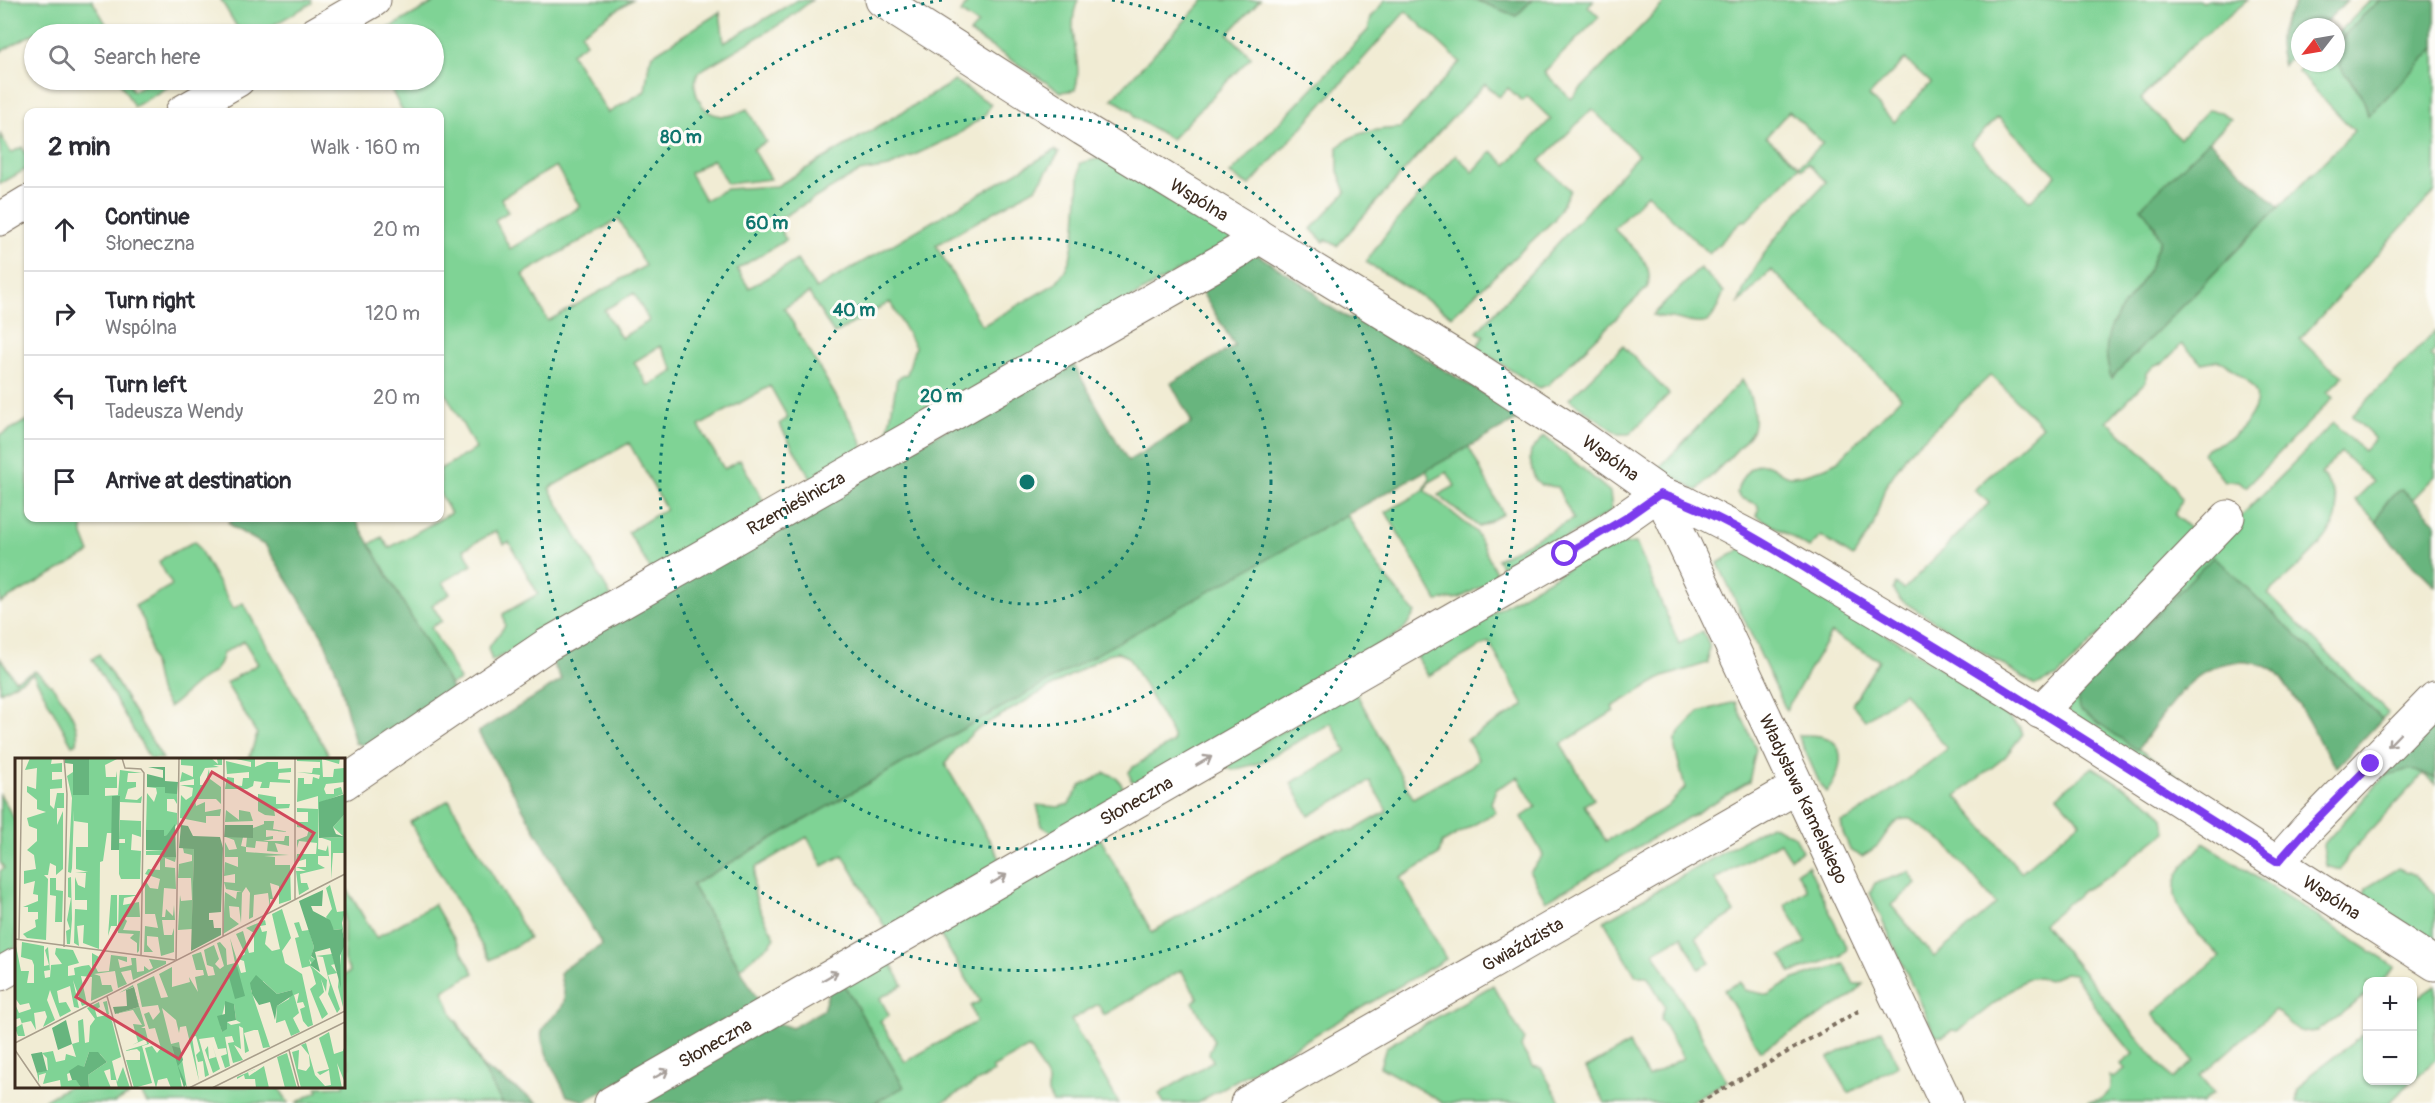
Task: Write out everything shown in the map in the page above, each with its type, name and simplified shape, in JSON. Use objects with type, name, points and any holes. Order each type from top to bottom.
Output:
[{"type":"street","points":[[332,24],[374,0]]},
{"type":"street","name":"Wspólna","points":[[882,0],[1083,129],[1481,372],[1579,436],[1660,494],[1683,501],[1756,540],[1921,637],[2435,964]]},
{"type":"street","points":[[189,108],[220,90]]},
{"type":"street","points":[[0,219],[24,204]]},
{"type":"street","name":"Rzemieślnicza","points":[[345,782],[546,645],[1237,252],[1251,242],[1255,233]]},
{"type":"street","name":"Władysława Kamelskiego","points":[[1660,494],[1946,1103]]},
{"type":"street","name":"Słoneczna","points":[[611,1103],[1606,531],[1660,494]]},
{"type":"street","points":[[2040,712],[2228,517]]},
{"type":"street","points":[[2278,862],[2307,829],[2435,698]]},
{"type":"street","name":"Gwiaździsta","points":[[1247,1103],[1797,787]]},
{"type":"street","points":[[0,974],[15,966]]},
{"type":"path","points":[[1699,1103],[1894,990]]},
{"type":"green space","points":[[0,0],[92,0],[106,24],[24,24],[24,39],[0,52]]},
{"type":"green space","points":[[221,0],[311,0],[312,3],[275,24],[235,24]]},
{"type":"green space","points":[[438,0],[632,0],[581,33],[586,43],[571,53],[608,113],[645,91],[652,55],[720,12],[724,43],[797,0],[812,0],[784,22],[698,72],[695,87],[697,94],[704,107],[710,112],[728,116],[747,109],[766,142],[753,149],[771,179],[727,184],[713,159],[690,173],[705,200],[726,189],[777,186],[955,81],[991,104],[985,115],[957,135],[889,167],[859,172],[776,221],[786,240],[737,269],[749,288],[797,260],[816,289],[1055,150],[1059,153],[1036,188],[936,245],[982,326],[1055,284],[1064,272],[1070,259],[1076,228],[1080,163],[1101,158],[1233,239],[894,436],[888,431],[897,379],[907,374],[915,347],[890,302],[834,334],[809,293],[784,308],[860,437],[864,453],[813,482],[779,424],[788,418],[770,386],[699,426],[724,469],[740,460],[767,507],[652,572],[628,532],[666,509],[629,443],[549,488],[611,596],[492,661],[488,648],[505,626],[503,614],[538,594],[509,542],[504,544],[496,531],[464,549],[472,565],[443,582],[450,594],[432,605],[442,621],[431,627],[460,680],[450,685],[370,544],[382,537],[389,548],[435,522],[444,522],[444,517],[451,513],[444,501],[444,467],[476,449],[444,390],[444,108],[401,108],[391,90],[444,90],[444,24],[396,24]],"holes":[[[556,166],[580,207],[510,249],[495,220],[508,212],[501,198]],[[619,219],[645,266],[548,321],[523,274]],[[634,293],[649,321],[621,338],[604,310]],[[660,346],[675,371],[648,386],[634,362]]]},
{"type":"green space","points":[[963,0],[1078,0],[1073,24],[1078,68],[1075,90],[1061,92],[970,33],[978,24],[961,13],[967,3]]},
{"type":"green space","points":[[1204,0],[1260,0],[1228,34],[1251,57],[1171,139],[1134,117],[1132,111],[1112,99]]},
{"type":"green space","points":[[1385,0],[1476,0],[1516,16],[1532,0],[1594,0],[1588,6],[1599,17],[1544,72],[1571,99],[1667,0],[2198,0],[2202,2],[2248,0],[2188,49],[2141,99],[2180,139],[2208,110],[2221,112],[2231,119],[2191,160],[2149,217],[2160,239],[2147,272],[2112,326],[2108,337],[2107,362],[2111,378],[2354,131],[2298,72],[2345,72],[2364,99],[2368,116],[2435,48],[2435,192],[2300,339],[2326,364],[2343,376],[2327,392],[2333,398],[2246,487],[2239,481],[2224,481],[2203,454],[2208,447],[2235,434],[2247,421],[2255,405],[2256,398],[2253,388],[2225,363],[2214,361],[2202,363],[2182,344],[2163,363],[2155,365],[2146,373],[2146,381],[2107,421],[2170,481],[2181,500],[2175,515],[2198,536],[2058,676],[2035,685],[1899,599],[1893,590],[1896,584],[1904,589],[1989,503],[1974,490],[2042,426],[1991,375],[1908,453],[1885,487],[1873,527],[1853,557],[1821,536],[1809,548],[1756,515],[1759,510],[1757,504],[1741,498],[1737,493],[1743,477],[1757,465],[1768,465],[1786,475],[1793,476],[1816,471],[1838,461],[1901,397],[1771,270],[1738,304],[1754,269],[1775,238],[1826,182],[1808,163],[1802,169],[1799,167],[1746,221],[1743,220],[1709,254],[1647,194],[1614,229],[1645,263],[1649,279],[1647,288],[1548,385],[1539,388],[1476,348],[1484,336],[1477,332],[1638,155],[1592,109],[1540,161],[1570,190],[1554,220],[1452,316],[1366,262],[1392,226],[1456,155],[1473,172],[1492,151],[1506,165],[1551,119],[1527,96],[1522,101],[1508,88],[1499,97],[1485,84],[1337,246],[1326,239],[1324,242],[1311,229],[1346,192],[1338,171],[1338,147],[1359,134],[1400,128],[1460,62],[1406,11],[1249,186],[1230,174],[1368,30],[1371,18]],"holes":[[[1905,59],[1931,83],[1894,122],[1869,96]],[[1789,111],[1823,143],[1799,166],[1766,137]],[[1998,117],[2056,175],[2030,201],[1971,144]]]},
{"type":"green space","points":[[1476,0],[1532,0],[1516,16]]},
{"type":"green space","points":[[2298,0],[2347,0],[2330,18],[2291,18],[2291,58],[2283,66],[2279,38],[2287,17]]},
{"type":"green space","points":[[2371,0],[2380,0],[2345,34],[2345,26]]},
{"type":"green space","points":[[2380,0],[2435,0],[2435,48],[2368,116],[2360,94],[2344,72],[2345,36]]},
{"type":"green space","points":[[125,90],[163,90],[134,107]]},
{"type":"green space","points":[[0,134],[11,153],[22,147],[24,170],[0,184]]},
{"type":"green space","points":[[2209,141],[2279,207],[2111,378],[2106,348],[2108,336],[2117,316],[2147,272],[2160,239],[2155,226],[2141,207]]},
{"type":"green space","points":[[1255,253],[1314,291],[1320,301],[1348,318],[1361,319],[1522,417],[934,745],[692,885],[759,1002],[585,1101],[567,1096],[543,1045],[542,1031],[563,1005],[564,994],[560,973],[602,945],[478,732],[562,680],[549,657],[1070,358],[1128,461],[1192,423],[1171,383],[1235,346],[1198,286]]},
{"type":"green space","points":[[1700,268],[1724,292],[1710,320],[1692,323],[1653,315]]},
{"type":"green space","points":[[2435,331],[2435,351],[2430,355],[2435,360],[2435,476],[2413,499],[2402,489],[2380,512],[2377,522],[2355,500],[2373,482],[2341,452],[2321,474],[2333,492],[2337,507],[2334,522],[2328,534],[2309,556],[2268,594],[2388,713],[2382,719],[2214,556],[2080,709],[2191,785],[2186,794],[2067,716],[2071,695],[2161,597],[2333,423],[2364,451],[2375,439],[2352,416]]},
{"type":"green space","points":[[1623,346],[1669,394],[1630,434],[1619,434],[1569,399]]},
{"type":"green space","points":[[1742,380],[1752,403],[1754,423],[1750,434],[1737,450],[1697,491],[1659,468]]},
{"type":"green space","points":[[24,422],[24,522],[82,522],[83,535],[90,553],[0,603],[0,435]]},
{"type":"green space","points":[[1544,436],[1610,492],[1612,511],[1505,573],[1497,559],[1573,519],[1557,487],[1541,485],[1535,479],[1530,459],[1531,451]]},
{"type":"green space","points":[[1468,445],[1503,514],[1479,527],[1438,495],[1455,486],[1447,472],[1428,483],[1426,491],[1476,532],[1498,577],[1460,598],[1437,601],[1386,512],[1423,491],[1430,478],[1425,469]]},
{"type":"green space","points":[[2402,489],[2435,521],[2435,586],[2393,544],[2377,522],[2386,503]]},
{"type":"green space","points":[[1346,513],[1378,567],[1415,613],[1402,632],[1137,784],[1131,780],[1129,772],[1133,767],[1173,742],[1173,736],[1128,657],[1117,652],[1108,654],[977,729],[956,749],[945,764],[1002,862],[886,929],[843,855],[823,866],[807,837],[756,867],[755,895],[761,912],[775,937],[771,943],[740,968],[692,885],[934,745]]},
{"type":"green space","points":[[228,522],[357,522],[456,696],[368,746],[355,743],[338,675],[322,635],[266,546],[234,528]]},
{"type":"green space","points":[[195,541],[233,609],[243,603],[330,758],[249,758],[257,734],[226,683],[258,664],[244,641],[223,653],[214,671],[169,707],[159,691],[144,621],[135,606],[172,585],[159,562]]},
{"type":"green space","points":[[1636,543],[1679,644],[1703,631],[1709,644],[1708,663],[1663,677],[1612,707],[1614,711],[1561,744],[1594,799],[1584,805],[1606,841],[1667,807],[1685,788],[1675,749],[1675,740],[1680,732],[1699,712],[1735,702],[1756,748],[1749,782],[1546,901],[1530,872],[1543,855],[1522,817],[1536,807],[1518,777],[1496,789],[1491,803],[1496,812],[1442,843],[1439,855],[1400,878],[1446,959],[1197,1103],[1164,1103],[1159,1094],[1213,1061],[1209,1053],[1214,1041],[1193,1002],[1198,998],[1181,970],[1104,1015],[1098,1004],[1071,1020],[1119,1103],[1053,1103],[1048,1093],[1048,1081],[1029,1047],[992,1068],[994,1072],[941,1103],[874,1103],[903,1087],[843,983],[876,964],[890,962],[903,985],[880,998],[889,1015],[880,1021],[905,1062],[976,1022],[971,1006],[980,1001],[940,935],[941,927],[1099,836],[1152,932],[1318,838],[1337,831],[1353,831],[1387,811],[1370,781],[1309,816],[1291,783],[1346,751],[1331,723],[1259,763],[1233,770],[1221,766],[1354,689],[1413,798],[1471,766],[1478,759],[1467,739],[1524,706],[1489,642],[1428,676],[1417,657],[1608,545]]},
{"type":"green space","points":[[1744,547],[1946,671],[2020,727],[2022,735],[2005,757],[1956,796],[2021,872],[2080,822],[2057,796],[2093,767],[2154,806],[2164,818],[2166,832],[2108,877],[2084,890],[2043,924],[2172,1079],[2194,1061],[2153,1014],[2220,957],[2187,920],[2176,898],[2175,887],[2178,875],[2186,862],[2204,843],[2395,967],[2385,977],[2363,977],[2363,997],[2318,1031],[2299,1030],[2275,1010],[2200,1076],[2214,1093],[2202,1103],[2088,1103],[2103,1097],[2109,1091],[2109,1076],[2114,1078],[2125,1070],[2121,1064],[2133,1054],[2095,1007],[2074,974],[2065,973],[2049,980],[2039,977],[2026,979],[1957,1031],[1952,1030],[1942,1036],[1935,1035],[1870,893],[1875,883],[1909,872],[1917,884],[1891,905],[1934,957],[1996,904],[1945,843],[1911,819],[1895,823],[1878,845],[1862,856],[1851,851],[1841,822],[1908,779],[1947,749],[1904,693],[1865,720],[1852,704],[1879,660],[1831,633],[1786,710],[1718,563]]},
{"type":"green space","points":[[2214,556],[2382,719],[2337,767],[2280,677],[2270,669],[2256,664],[2228,663],[2196,678],[2170,705],[2137,750],[2079,709],[2077,695]]},
{"type":"green space","points":[[99,654],[162,758],[149,758],[92,659]]},
{"type":"green space","points":[[0,658],[15,680],[35,671],[50,684],[71,713],[75,723],[77,743],[72,745],[33,674],[0,692]]},
{"type":"green space","points":[[2435,724],[2435,778],[2410,769],[2384,776]]},
{"type":"green space","points":[[1798,735],[1827,738],[1838,749],[1840,764],[1827,792],[1820,784]]},
{"type":"green space","points":[[2410,768],[2435,778],[2435,784],[2423,774],[2349,854],[2340,870],[2326,866],[2323,845],[2384,776]]},
{"type":"green space","points":[[1105,773],[1118,779],[1125,791],[1053,833],[1042,826],[1037,805],[1058,807],[1069,804],[1080,786]]},
{"type":"green space","points":[[0,794],[15,820],[15,948],[0,957],[0,871],[4,868],[0,862]]},
{"type":"green space","points":[[449,800],[529,938],[490,960],[410,822]]},
{"type":"green space","points":[[1770,825],[1795,836],[1802,851],[1790,858],[1780,842],[1715,879],[1734,913],[1696,937],[1710,963],[1699,969],[1682,936],[1654,952],[1727,1081],[1688,1103],[1605,1103],[1586,1068],[1629,1044],[1648,1077],[1683,1058],[1661,1019],[1665,1006],[1647,976],[1636,976],[1604,921]]},
{"type":"green space","points":[[1808,865],[1847,949],[1841,956],[1791,973],[1781,956],[1806,942],[1785,905],[1807,890],[1797,872]]},
{"type":"green space","points":[[2399,868],[2413,874],[2435,894],[2435,943],[2364,897],[2366,888]]},
{"type":"green space","points":[[345,886],[376,938],[434,904],[474,973],[443,991],[455,1020],[502,1103],[296,1103],[318,1091],[316,1088],[345,1088],[345,1068],[350,1066],[345,1056],[345,974],[350,972],[345,962]]},
{"type":"green space","points":[[1844,964],[1854,984],[1863,984],[1851,997],[1760,1051],[1724,990],[1740,982],[1745,990],[1768,995],[1794,979]]},
{"type":"green space","points":[[843,983],[904,1087],[874,1103],[635,1103],[775,1022],[792,1028],[823,1010],[829,991]]},
{"type":"green space","points":[[1493,985],[1524,1039],[1521,1047],[1532,1066],[1541,1068],[1561,1103],[1443,1103],[1380,1067],[1386,1047]]},
{"type":"green space","points":[[2435,986],[2435,1060],[2417,1077],[2417,1031],[2417,998]]},
{"type":"green space","points":[[456,1019],[483,1067],[538,1103],[502,1103]]},
{"type":"green space","points":[[1882,1030],[1898,1065],[1849,1093],[1828,1058]]},
{"type":"green space","points":[[2363,1035],[2363,1085],[2408,1085],[2389,1103],[2296,1103],[2298,1090],[2311,1074]]},
{"type":"green space","points":[[66,1088],[280,1088],[288,1103],[147,1103],[139,1089],[115,1103],[40,1103]]},
{"type":"route","points":[[1565,554],[1626,518],[1660,494],[1683,501],[1756,540],[1921,637],[2278,862],[2371,764]]}]
